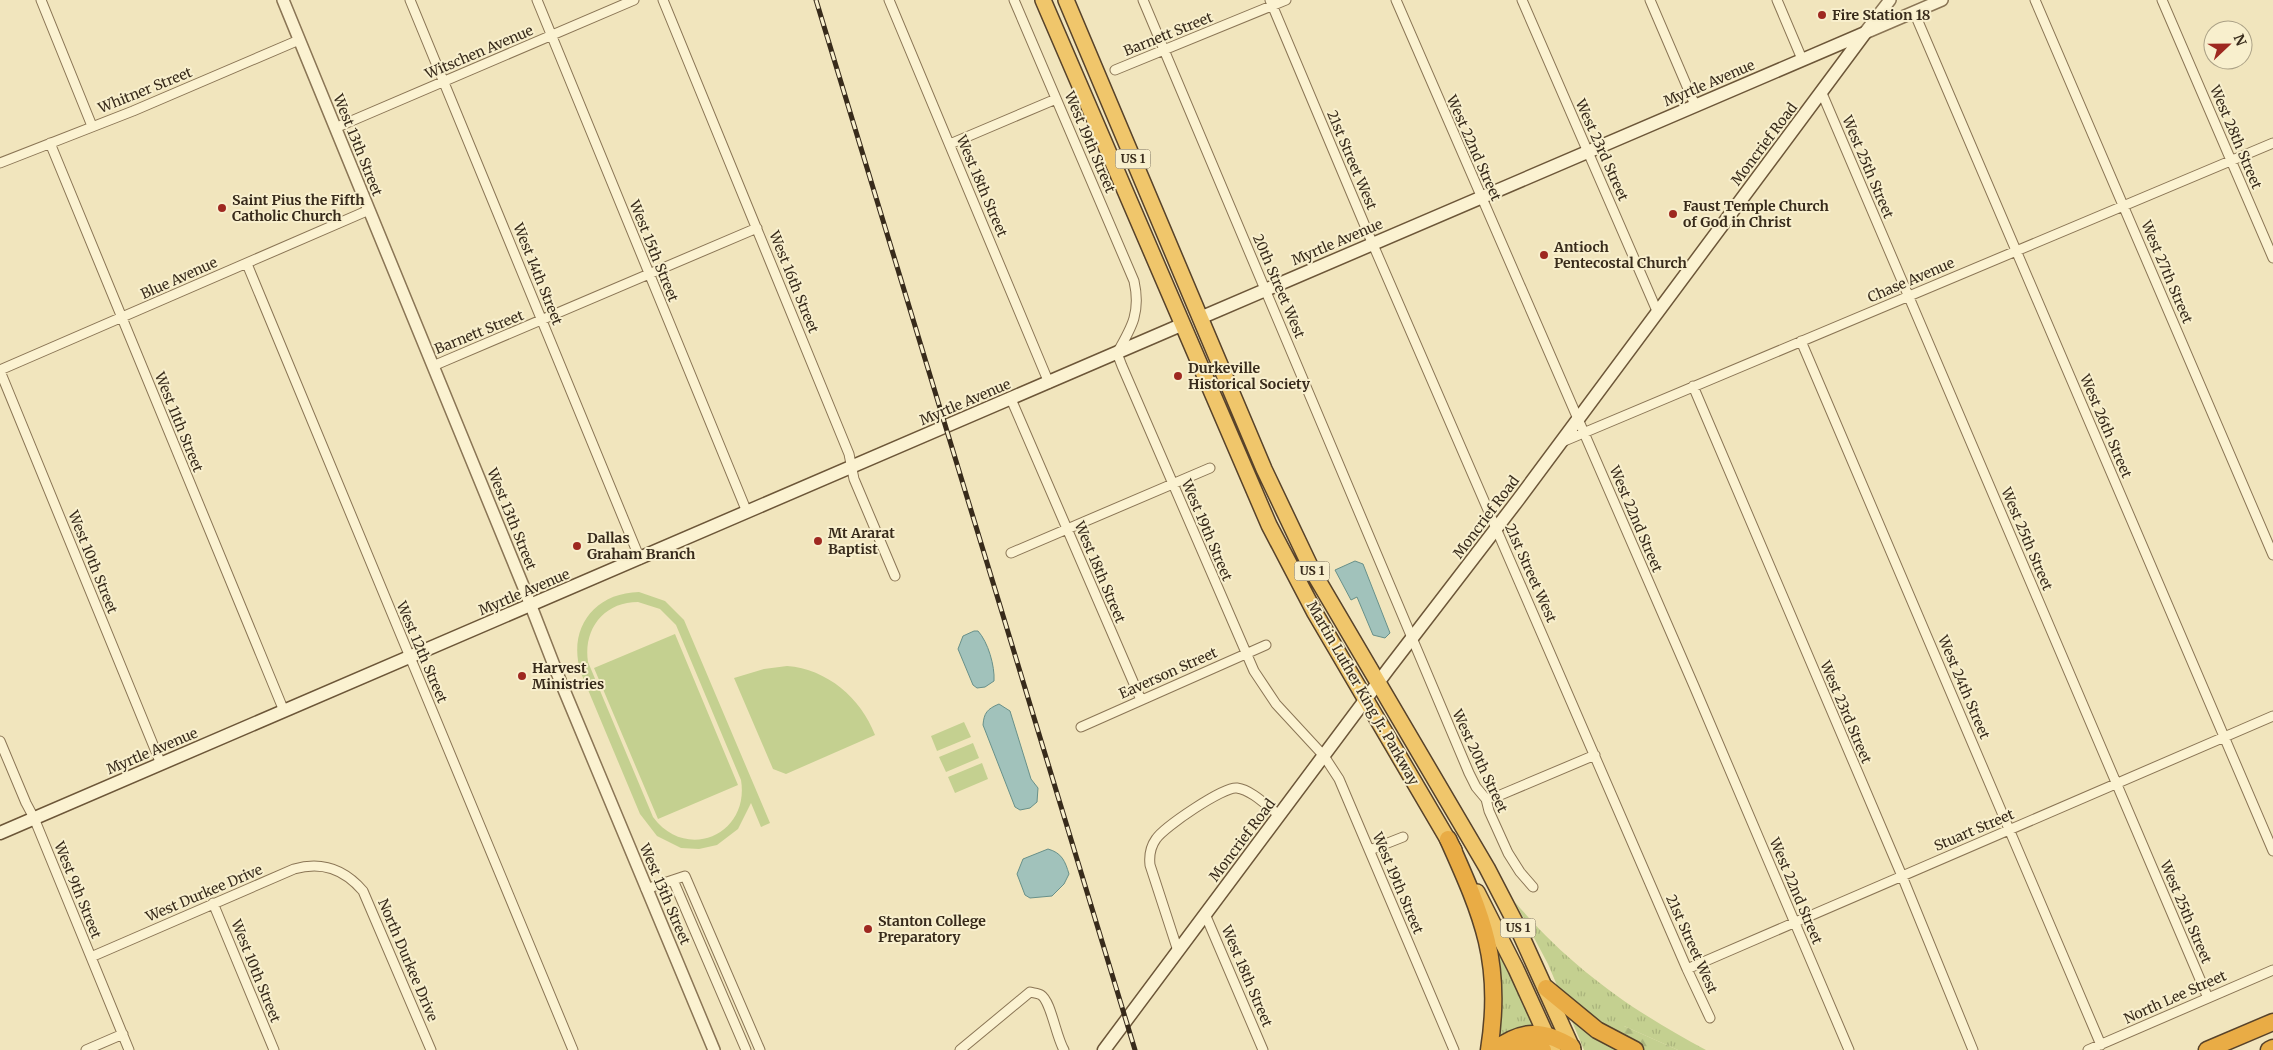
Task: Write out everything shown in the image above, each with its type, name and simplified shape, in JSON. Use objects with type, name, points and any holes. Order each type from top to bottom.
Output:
[{"type":"highway","name":"Martin Luther King Jr. Parkway","points":[[1043,0],[1254,492],[1285,558],[1448,839],[1500,937],[1545,1042],[1553,1050]]},
{"type":"highway","name":"Martin Luther King Jr. Parkway","points":[[1066,0],[1264,469],[1295,537],[1330,603],[1487,868],[1515,922],[1573,1048]]},
{"type":"highway","points":[[1448,839],[1481,918],[1493,965],[1495,1002],[1489,1050]]},
{"type":"highway","points":[[1546,988],[1597,1030],[1635,1050]]},
{"type":"highway","points":[[2207,1050],[2273,1022]]},
{"type":"highway","points":[[1494,1050],[1515,1037],[1534,1033],[1545,1042]]},
{"type":"highway","points":[[1513,1050],[1520,1046],[1530,1046],[1545,1042],[1573,1048]]},
{"type":"highway","points":[[2269,1050],[2273,1048]]},
{"type":"main road","name":"Myrtle Avenue","points":[[1200,318],[1865,33]]},
{"type":"main road","name":"Moncrief Road","points":[[1104,1050],[1865,33]]},
{"type":"main road","name":"Myrtle Avenue","points":[[0,833],[1182,325]]},
{"type":"street","points":[[41,0],[92,126]]},
{"type":"street","name":"West 13th Street","points":[[283,0],[646,889],[714,1050]]},
{"type":"street","name":"West 14th Street","points":[[410,0],[640,559]]},
{"type":"street","name":"West 15th Street","points":[[537,0],[747,512]]},
{"type":"street","name":"Witschen Avenue","points":[[335,128],[634,0]]},
{"type":"street","name":"West 16th Street","points":[[663,0],[849,454],[851,468],[895,576]]},
{"type":"street","name":"West 18th Street","points":[[889,0],[1049,383]]},
{"type":"street","name":"West 19th Street","points":[[1014,0],[1134,281],[1137,295],[1134,320],[1117,353],[1245,654],[1276,704],[1324,756],[1339,779],[1454,1050]]},
{"type":"street","name":"20th Street West","points":[[1143,0],[1411,640]]},
{"type":"street","name":"Barnett Street","points":[[1115,70],[1164,51],[1271,3],[1286,0]]},
{"type":"street","name":"West 22nd Street","points":[[1396,0],[1849,1050]]},
{"type":"street","name":"West 23rd Street","points":[[1522,0],[1657,310]]},
{"type":"street","points":[[1650,0],[1695,106]]},
{"type":"street","points":[[1777,0],[1802,59]]},
{"type":"street","name":"Moncrief Road","points":[[1865,33],[1890,0]]},
{"type":"street","name":"Myrtle Avenue","points":[[1865,33],[1942,0]]},
{"type":"street","name":"West 27th Street","points":[[2035,0],[2273,555]]},
{"type":"street","name":"West 28th Street","points":[[2162,0],[2273,258]]},
{"type":"street","name":"21st Street West","points":[[1271,3],[1372,244],[1710,1018]]},
{"type":"street","name":"West 26th Street","points":[[1914,12],[2273,851]]},
{"type":"street","name":"Whitner Street","points":[[0,163],[133,111],[300,40]]},
{"type":"street","name":"West 25th Street","points":[[1821,92],[2208,998]]},
{"type":"street","points":[[950,144],[1056,99]]},
{"type":"street","name":"West 11th Street","points":[[50,143],[284,711]]},
{"type":"street","name":"Chase Avenue","points":[[1560,443],[1583,431],[2273,143]]},
{"type":"street","name":"Blue Avenue","points":[[0,371],[369,210]]},
{"type":"street","name":"Barnett Street","points":[[432,366],[756,228]]},
{"type":"street","name":"West 12th Street","points":[[247,264],[573,1050]]},
{"type":"street","name":"Myrtle Avenue","points":[[1182,325],[1200,318]]},
{"type":"street","name":"West 24th Street","points":[[1801,341],[2101,1045]]},
{"type":"street","name":"West 10th Street","points":[[0,371],[161,764]]},
{"type":"street","name":"West 23rd Street","points":[[1693,386],[1902,876],[1973,1050]]},
{"type":"street","name":"West 18th Street","points":[[1011,399],[1141,700]]},
{"type":"street","points":[[1011,553],[1210,468]]},
{"type":"street","name":"West 20th Street","points":[[1411,640],[1469,773],[1476,787],[1486,799],[1489,811],[1504,845],[1520,872],[1534,887]]},
{"type":"street","name":"Eaverson Street","points":[[1080,727],[1266,644]]},
{"type":"street","name":"Stuart Street","points":[[1687,969],[2273,716]]},
{"type":"street","name":"West 9th Street","points":[[0,741],[34,818],[129,1050]]},
{"type":"street","points":[[1486,799],[1498,796],[1594,755]]},
{"type":"street","points":[[1178,951],[1150,865],[1150,851],[1155,840],[1166,829],[1210,800],[1233,788],[1245,790],[1279,815]]},
{"type":"street","points":[[1370,850],[1404,837]]},
{"type":"street","name":"West Durkee Drive","points":[[91,956],[294,869],[305,866],[331,868]]},
{"type":"street","name":"North Durkee Drive","points":[[331,868],[346,874],[364,891],[431,1050]]},
{"type":"street","points":[[646,889],[685,876],[760,1050]]},
{"type":"street","points":[[673,880],[746,1050]]},
{"type":"street","name":"West 10th Street","points":[[213,903],[274,1050]]},
{"type":"street","name":"West 18th Street","points":[[1205,914],[1263,1050]]},
{"type":"street","name":"North Lee Street","points":[[2088,1050],[2273,970]]},
{"type":"street","points":[[960,1050],[1024,995],[1030,992],[1040,994],[1046,999],[1056,1035],[1064,1050]]},
{"type":"street","points":[[86,1050],[123,1034]]},
{"type":"green space","points":[[639,592],[665,601],[684,620],[770,823],[761,827],[751,803],[738,829],[717,845],[699,849],[681,848],[657,836],[640,814],[581,673],[578,657],[578,642],[581,629],[588,617],[597,607],[609,599],[623,594]],"holes":[[[638,602],[660,609],[676,625],[741,780],[741,799],[736,815],[726,828],[713,836],[698,840],[682,838],[667,831],[653,817],[588,662],[587,650],[589,639],[598,620],[606,612],[626,603]]]},
{"type":"green space","points":[[675,634],[738,785],[658,819],[594,668]]},
{"type":"green space","points":[[787,666],[802,668],[816,673],[829,679],[841,688],[861,709],[875,735],[786,774],[773,769],[734,678],[764,669]]},
{"type":"green space","points":[[964,722],[971,737],[937,751],[931,736]]},
{"type":"green space","points":[[973,743],[979,758],[946,772],[939,757]]},
{"type":"green space","points":[[982,763],[988,779],[955,793],[948,777]]},
{"type":"green space","points":[[1515,902],[1558,947],[1603,985],[1652,1019],[1706,1050],[1678,1050],[1624,1026],[1627,1050],[1584,1050],[1548,964]]},
{"type":"green space","points":[[1495,946],[1527,1010],[1544,1050],[1496,1050]]},
{"type":"green space","points":[[1624,1026],[1678,1050],[1627,1050],[1612,1036],[1615,1028]]},
{"type":"water","points":[[1355,561],[1363,564],[1390,633],[1385,638],[1373,635],[1357,597],[1351,600],[1335,570]]},
{"type":"water","points":[[978,631],[985,641],[990,654],[994,675],[994,681],[985,687],[977,688],[973,685],[958,649],[963,636]]},
{"type":"water","points":[[999,704],[1010,711],[1031,779],[1038,788],[1037,802],[1030,808],[1020,810],[1015,807],[983,725],[987,712]]},
{"type":"water","points":[[1048,849],[1057,853],[1062,858],[1069,874],[1064,884],[1052,896],[1030,898],[1025,895],[1017,874],[1023,859]]},
{"type":"railway","points":[[816,0],[1135,1050]]},
{"type":"place","name":"Fire Station 18","points":[[1822,15]]},
{"type":"place","name":"Saint Pius the Fifth Catholic Church","points":[[222,208]]},
{"type":"place","name":"Faust Temple Church of God in Christ","points":[[1673,214]]},
{"type":"place","name":"Antioch Pentecostal Church","points":[[1544,255]]},
{"type":"place","name":"Durkeville Historical Society","points":[[1178,376]]},
{"type":"place","name":"Mt Ararat Baptist","points":[[818,541]]},
{"type":"place","name":"Dallas Graham Branch","points":[[577,546]]},
{"type":"place","name":"Harvest Ministries","points":[[522,676]]},
{"type":"place","name":"Stanton College Preparatory","points":[[868,929]]}]
